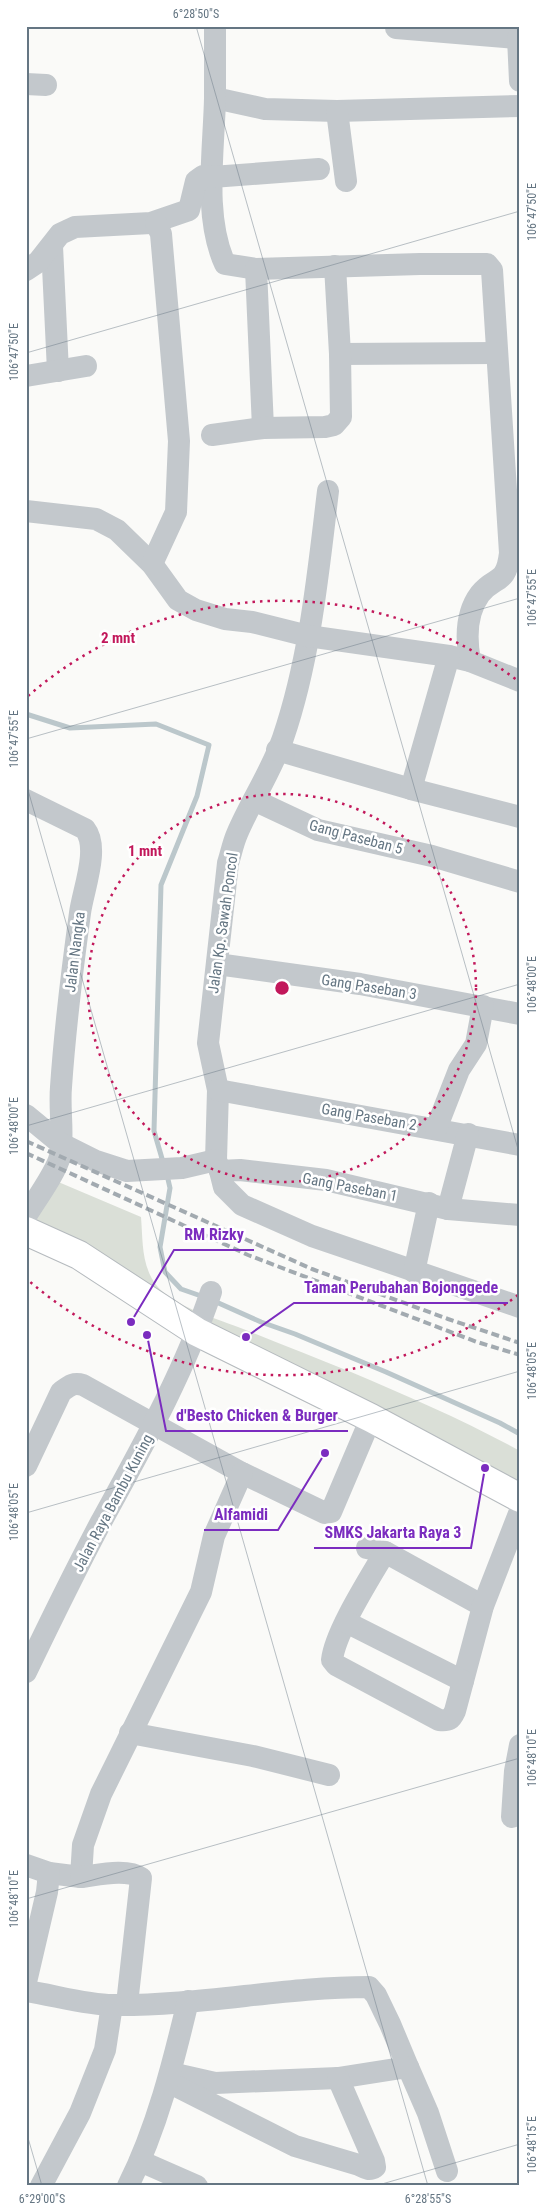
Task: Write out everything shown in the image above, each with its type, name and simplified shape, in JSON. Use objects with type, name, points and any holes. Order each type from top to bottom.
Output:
[{"type":"main road","points":[[26,1231],[205,1311],[371,1418],[520,1498]]},
{"type":"street","points":[[215,26],[212,212],[217,241],[225,264],[256,269],[487,264],[492,270],[510,553],[505,574],[480,593],[472,608],[460,658],[411,789]]},
{"type":"street","points":[[396,28],[519,37],[520,81]]},
{"type":"street","points":[[215,98],[265,109],[337,110],[520,106]]},
{"type":"street","points":[[337,110],[346,181]]},
{"type":"street","points":[[26,270],[38,262],[60,234],[75,227],[156,222],[189,210],[196,181],[204,176],[319,169]]},
{"type":"street","points":[[152,564],[176,512],[179,441],[161,234],[156,222]]},
{"type":"street","points":[[52,246],[58,371]]},
{"type":"street","points":[[212,435],[263,428],[325,427],[334,425],[341,417],[340,354],[335,266]]},
{"type":"street","points":[[256,269],[263,428]]},
{"type":"street","points":[[340,354],[496,353]]},
{"type":"street","points":[[26,376],[86,366]]},
{"type":"street","name":"Jalan Kp. Sawah Poncol","points":[[218,1165],[218,1090],[208,1044],[228,863],[237,835],[277,750],[300,682],[319,572],[328,491]]},
{"type":"street","points":[[26,511],[96,518],[117,530],[152,564],[178,600],[196,610],[225,619],[252,622],[308,636],[460,658],[520,681]]},
{"type":"street","points":[[277,750],[411,789],[520,817]]},
{"type":"street","name":"Jalan Nangka","points":[[26,800],[85,828],[90,836],[90,859],[80,906],[66,1024],[61,1091],[60,1156],[26,1216]]},
{"type":"street","name":"Gang Paseban 5","points":[[254,800],[318,830],[432,856],[520,882]]},
{"type":"street","name":"Gang Paseban 3","points":[[217,964],[360,984],[520,1014]]},
{"type":"street","points":[[436,1129],[459,1070],[476,1044],[484,1006]]},
{"type":"street","name":"Gang Paseban 2","points":[[218,1090],[468,1134],[520,1145]]},
{"type":"street","name":"Gang Paseban 1","points":[[26,1115],[60,1143],[96,1161],[127,1171],[218,1165],[240,1170],[326,1180],[438,1206],[520,1215]]},
{"type":"street","points":[[414,1272],[438,1206],[468,1134]]},
{"type":"street","points":[[218,1165],[224,1187],[242,1205],[312,1236],[520,1307]]},
{"type":"street","name":"Jalan Raya Bambu Kuning","points":[[26,1672],[100,1525],[154,1425],[205,1311]]},
{"type":"street","points":[[26,1466],[61,1392],[71,1384],[83,1384],[242,1473],[325,1513],[330,1512],[371,1418]]},
{"type":"street","points":[[82,1862],[101,1794],[202,1592],[214,1536],[242,1473]]},
{"type":"street","points":[[483,1606],[376,1550],[332,1660],[336,1665],[440,1720],[448,1721],[452,1718],[483,1606],[520,1511]]},
{"type":"street","points":[[346,1622],[463,1681]]},
{"type":"street","points":[[130,1733],[253,1756],[329,1776]]},
{"type":"street","points":[[512,1817],[515,1771],[520,1744]]},
{"type":"street","points":[[26,1865],[49,1872],[82,1862],[135,1874],[141,1878],[120,2005],[106,2050],[80,2113],[42,2186]]},
{"type":"street","points":[[26,1982],[47,1892],[49,1872]]},
{"type":"street","points":[[26,1991],[120,2005],[188,2001],[337,1987],[369,1987],[376,1995],[390,2024],[428,2113],[447,2171]]},
{"type":"street","points":[[128,2186],[140,2161],[169,2078],[188,2001]]},
{"type":"street","points":[[169,2078],[215,2083],[338,2078],[408,2066]]},
{"type":"street","points":[[169,2078],[296,2146],[359,2165],[366,2169],[372,2169],[375,2167],[374,2161],[338,2078]]},
{"type":"street","points":[[140,2161],[197,2186]]},
{"type":"shaded area","points":[[56,1181],[141,1217],[145,1262],[148,1270],[157,1286],[173,1300],[394,1390],[520,1451],[520,1491],[205,1324],[29,1221]]},
{"type":"waterway","points":[[26,714],[70,728],[156,724],[209,745],[197,796],[161,885],[154,1131],[163,1162]]},
{"type":"waterway","points":[[167,1175],[170,1188],[160,1247],[165,1272],[181,1289],[204,1297]]},
{"type":"waterway","points":[[214,1301],[386,1372],[500,1423],[520,1434]]},
{"type":"railway","points":[[26,1141],[312,1269],[448,1319],[520,1343]]},
{"type":"railway","points":[[26,1153],[248,1255],[477,1342],[520,1355]]},
{"type":"place","name":"RM Rizky","points":[[131,1322]]},
{"type":"place","name":"d'Besto Chicken & Burger","points":[[147,1335]]},
{"type":"place","name":"Taman Perubahan Bojonggede","points":[[246,1337]]},
{"type":"place","name":"Alfamidi","points":[[325,1453]]},
{"type":"place","name":"SMKS Jakarta Raya 3","points":[[485,1468]]}]
